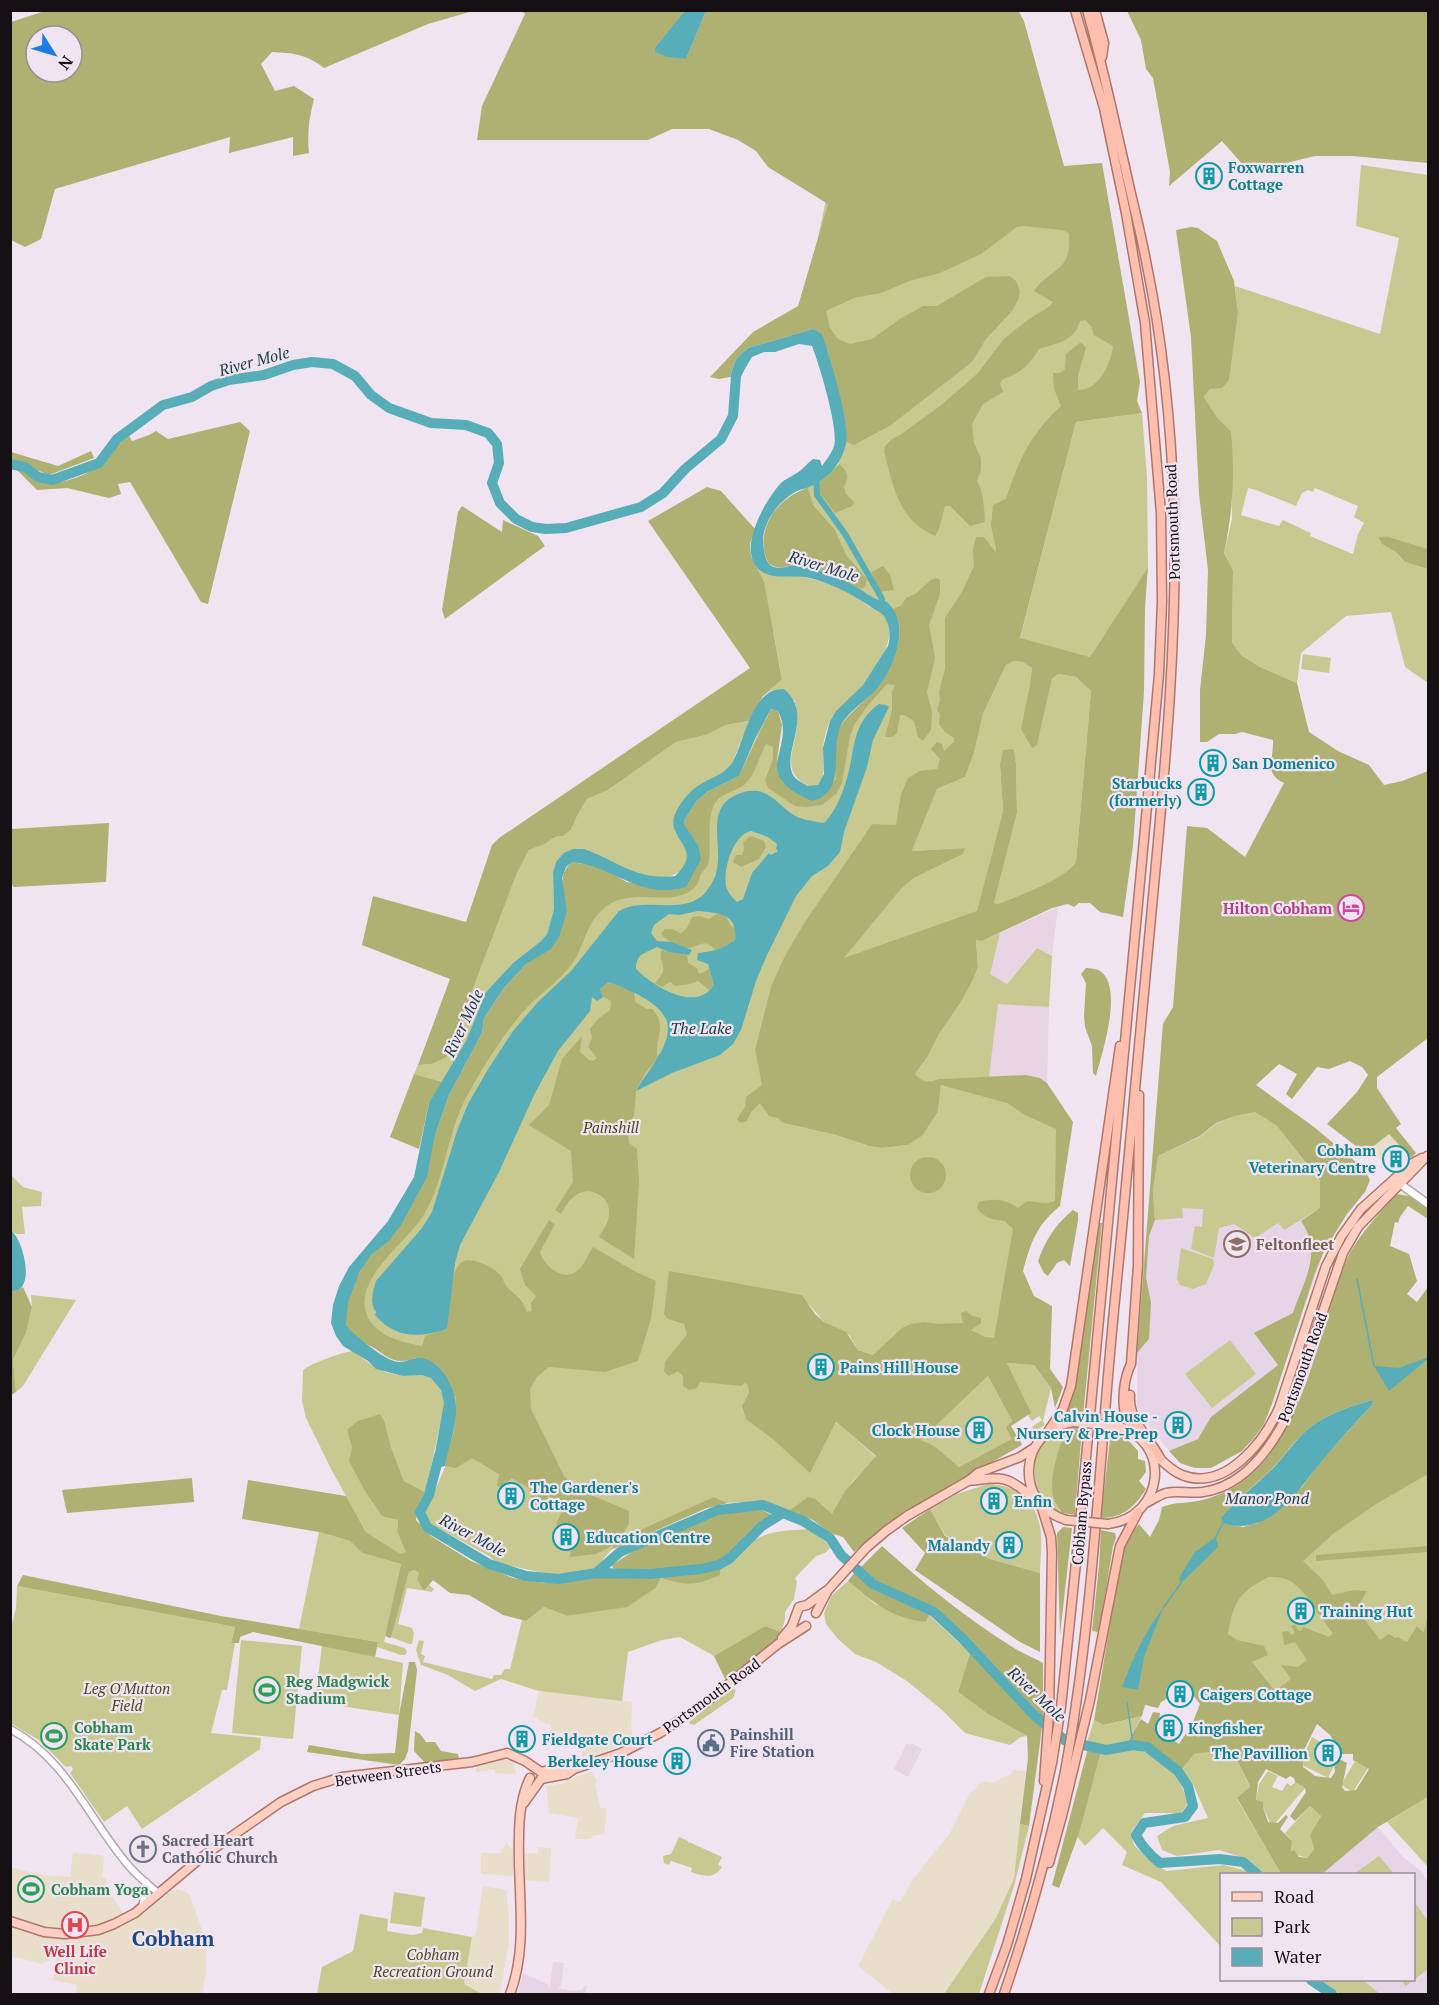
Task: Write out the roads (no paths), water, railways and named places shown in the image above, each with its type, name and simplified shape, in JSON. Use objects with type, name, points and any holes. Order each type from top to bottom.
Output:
[{"type":"highway","name":"Portsmouth Road","points":[[1075,10],[1104,108],[1140,292],[1152,392],[1161,513],[1162,602],[1159,674],[1126,1023]]},
{"type":"highway","name":"Portsmouth Road","points":[[1087,10],[1101,62],[1149,279],[1164,378],[1174,508],[1172,682],[1139,1040]]},
{"type":"highway","points":[[1095,10],[1104,43],[1101,62]]},
{"type":"highway","points":[[1047,1433],[1063,1409],[1069,1395],[1117,1058],[1126,1023]]},
{"type":"highway","name":"Cobham Bypass","points":[[989,1995],[1007,1945],[1026,1880],[1041,1817],[1049,1762],[1061,1707],[1126,1023]]},
{"type":"highway","points":[[1139,1040],[1138,1265],[1131,1364],[1131,1411],[1160,1458]]},
{"type":"highway","name":"Cobham Bypass","points":[[1004,1995],[1035,1900],[1069,1770],[1092,1562],[1139,1040]]},
{"type":"highway","points":[[1131,1364],[1127,1372],[1125,1410],[1128,1422],[1140,1437]]},
{"type":"highway","points":[[1039,1502],[1048,1524],[1052,1546],[1049,1762]]},
{"type":"highway","points":[[1069,1770],[1085,1719],[1120,1546],[1138,1512]]},
{"type":"main road","points":[[1427,1155],[1396,1184],[1428,1204]]},
{"type":"main road","name":"Portsmouth Road","points":[[1146,1503],[1168,1492],[1204,1492],[1223,1486],[1239,1477],[1265,1453],[1276,1438],[1288,1414],[1343,1253],[1358,1227],[1396,1184]]},
{"type":"main road","name":"Portsmouth Road","points":[[1149,1449],[1171,1469],[1184,1476],[1202,1478],[1230,1469],[1248,1455],[1263,1437],[1279,1408],[1326,1266],[1341,1237],[1361,1209],[1396,1184]]},
{"type":"main road","points":[[968,1481],[1004,1479],[1016,1485],[1052,1513],[1066,1520],[1108,1524],[1127,1519],[1146,1503],[1152,1492],[1155,1475],[1149,1449],[1140,1437],[1116,1426],[1073,1422],[1063,1425],[1047,1433],[1034,1448],[1029,1475],[1039,1502]]},
{"type":"main road","points":[[828,1590],[813,1623],[806,1626],[798,1622],[796,1612],[799,1608],[828,1590],[866,1548],[900,1521],[984,1470],[1020,1457],[1034,1448]]},
{"type":"main road","points":[[807,1605],[812,1606],[816,1613]]},
{"type":"main road","name":"Portsmouth Road","points":[[778,1644],[796,1617]]},
{"type":"main road","name":"Portsmouth Road","points":[[536,1776],[565,1767],[574,1769],[621,1753],[672,1726],[704,1704],[778,1644],[806,1626]]},
{"type":"main road","name":"Between Streets","points":[[10,1921],[51,1933],[70,1934],[114,1924],[142,1908],[202,1857],[258,1817],[313,1786],[357,1774],[472,1762],[505,1754],[519,1759],[536,1776]]},
{"type":"main road","points":[[510,1995],[517,1973],[520,1943],[518,1844],[522,1807],[536,1776]]},
{"type":"street","points":[[10,1729],[35,1744],[56,1764],[126,1863],[158,1893]]},
{"type":"street","points":[[142,1908],[146,1882]]},
{"type":"water","points":[[686,10],[706,11],[686,59],[668,57],[655,52],[656,46]]},
{"type":"water","points":[[813,329],[822,334],[834,373],[845,422],[846,444],[841,458],[823,480],[808,488],[798,490],[774,511],[764,531],[765,555],[772,567],[800,564],[809,566],[850,584],[874,598],[887,602],[898,618],[899,640],[896,652],[881,684],[842,723],[837,738],[834,781],[823,796],[812,801],[792,791],[782,780],[778,770],[778,760],[782,725],[778,711],[771,709],[739,776],[707,792],[696,802],[685,819],[684,824],[698,845],[701,859],[686,887],[655,890],[587,865],[572,862],[566,867],[562,878],[567,911],[559,937],[551,949],[526,964],[504,988],[484,1018],[482,1033],[449,1095],[435,1135],[427,1177],[401,1225],[388,1242],[372,1254],[360,1271],[348,1302],[346,1325],[354,1334],[389,1359],[397,1362],[417,1358],[434,1363],[451,1386],[456,1404],[453,1433],[445,1466],[437,1468],[433,1464],[444,1403],[441,1390],[431,1378],[422,1375],[403,1376],[376,1369],[368,1361],[343,1346],[331,1323],[333,1305],[339,1286],[349,1267],[388,1221],[414,1177],[429,1103],[466,1041],[486,992],[513,963],[547,934],[554,909],[553,872],[556,862],[564,853],[573,849],[584,849],[639,873],[662,877],[675,876],[687,858],[673,823],[677,810],[695,788],[729,767],[737,754],[756,706],[773,691],[784,689],[793,699],[797,710],[796,733],[790,766],[793,775],[808,786],[818,785],[824,774],[823,748],[830,721],[836,711],[863,685],[888,646],[890,634],[880,612],[846,592],[822,582],[805,577],[774,576],[764,573],[755,565],[751,554],[754,529],[773,492],[782,482],[800,471],[813,459],[820,460],[822,466],[834,446],[834,426],[812,346],[799,344],[775,352],[764,352],[752,357],[740,377],[730,377],[736,359],[748,348]]},
{"type":"water","name":"The Lake","points":[[879,704],[889,707],[873,740],[867,767],[844,832],[840,852],[828,866],[812,876],[796,896],[767,955],[756,981],[741,1030],[733,1044],[720,1055],[672,1073],[636,1091],[654,1064],[667,1038],[666,1019],[649,1001],[632,991],[608,982],[600,989],[603,997],[597,1001],[592,997],[590,1011],[558,1051],[535,1093],[499,1172],[460,1245],[455,1263],[447,1329],[417,1335],[391,1329],[383,1323],[375,1315],[373,1304],[372,1297],[376,1281],[422,1228],[432,1212],[458,1128],[468,1104],[513,1031],[538,1002],[572,970],[618,912],[639,905],[686,904],[705,893],[716,873],[718,819],[720,809],[726,801],[741,793],[758,791],[772,797],[796,816],[811,821],[825,822],[842,794],[859,730],[872,710]],"holes":[[[751,831],[768,837],[777,844],[778,851],[771,855],[769,853],[752,873],[743,899],[737,902],[730,895],[726,886],[726,871],[734,846],[739,839]],[[698,911],[720,914],[730,919],[735,931],[735,940],[709,952],[698,953],[697,960],[708,964],[714,985],[706,993],[697,997],[686,997],[653,983],[636,969],[636,964],[642,954],[657,947],[669,952],[689,955],[692,950],[672,942],[657,941],[651,933],[654,925],[669,914],[679,915]]]},
{"type":"water","points":[[11,1231],[23,1253],[26,1274],[24,1283],[19,1289],[11,1291]]},
{"type":"water","points":[[1428,1357],[1389,1391],[1374,1366],[1399,1368]]},
{"type":"water","name":"Manor Pond","points":[[1372,1400],[1372,1405],[1283,1507],[1256,1524],[1240,1526],[1223,1523],[1221,1518],[1274,1467],[1306,1431],[1333,1414]]},
{"type":"water","points":[[1216,1537],[1218,1547],[1181,1583],[1179,1578],[1195,1552]]},
{"type":"water","points":[[1163,1608],[1144,1657],[1138,1690],[1122,1687],[1140,1646]]},
{"type":"waterway","name":"River Mole","points":[[10,464],[25,467],[38,477],[52,480],[99,463],[117,439],[163,405],[192,397],[211,386],[229,380],[264,375],[293,365],[312,362],[333,364],[355,376],[371,395],[389,408],[431,423],[466,425],[488,433],[497,444],[499,463],[492,483],[500,503],[516,519],[532,527],[566,528],[641,507],[663,493],[685,469],[721,439],[733,416],[736,376],[741,364]]},
{"type":"waterway","points":[[816,476],[817,495],[845,534],[882,599],[881,606]]},
{"type":"waterway","points":[[1357,1279],[1374,1366]]},
{"type":"waterway","name":"River Mole","points":[[439,1456],[429,1495],[420,1512],[427,1527],[489,1564],[526,1576],[559,1579],[596,1573],[650,1574],[718,1565],[729,1559],[762,1526],[783,1513]]},
{"type":"waterway","name":"River Mole","points":[[596,1573],[620,1552],[718,1510],[763,1505],[803,1521],[830,1538],[841,1555],[873,1584],[934,1612],[962,1638],[1035,1716],[1066,1741],[1106,1750],[1133,1745],[1147,1747],[1178,1771],[1188,1786],[1193,1806],[1185,1817],[1144,1823],[1136,1835],[1146,1850],[1160,1863],[1220,1859],[1243,1862],[1256,1873]]},
{"type":"waterway","points":[[1216,1537],[1223,1523]]},
{"type":"waterway","points":[[1163,1608],[1181,1583]]},
{"type":"waterway","points":[[1127,1702],[1133,1745]]},
{"type":"waterway","name":"River Mole","points":[[1312,1981],[1332,1994]]},
{"type":"place","name":"Foxwarren Cottage","points":[[1209,176]]},
{"type":"place","name":"San Domenico","points":[[1213,763]]},
{"type":"place","name":"Starbucks (formerly)","points":[[1201,792]]},
{"type":"place","name":"Hilton Cobham","points":[[1351,908]]},
{"type":"place","name":"Cobham Veterinary Centre","points":[[1396,1159]]},
{"type":"place","name":"Feltonfleet","points":[[1237,1244]]},
{"type":"place","name":"Pains Hill House","points":[[821,1367]]},
{"type":"place","name":"Calvin House - Nursery & Pre-Prep","points":[[1178,1425]]},
{"type":"place","name":"Clock House","points":[[979,1430]]},
{"type":"place","name":"The Gardener's Cottage","points":[[511,1496]]},
{"type":"place","name":"Enfin","points":[[994,1501]]},
{"type":"place","name":"Education Centre","points":[[566,1537]]},
{"type":"place","name":"Malandy","points":[[1009,1545]]},
{"type":"place","name":"Training Hut","points":[[1301,1611]]},
{"type":"place","name":"Reg Madgwick Stadium","points":[[267,1690]]},
{"type":"place","name":"Caigers Cottage","points":[[1180,1694]]},
{"type":"place","name":"Kingfisher","points":[[1169,1728]]},
{"type":"place","name":"Cobham Skate Park","points":[[54,1736]]},
{"type":"place","name":"Fieldgate Court","points":[[522,1739]]},
{"type":"place","name":"Painshill Fire Station","points":[[711,1743]]},
{"type":"place","name":"The Pavillion","points":[[1328,1753]]},
{"type":"place","name":"Berkeley House","points":[[677,1761]]},
{"type":"place","name":"Sacred Heart Catholic Church","points":[[143,1849]]},
{"type":"place","name":"Cobham Yoga","points":[[31,1889]]},
{"type":"place","name":"Well Life Clinic","points":[[75,1925]]},
{"type":"district","name":"Cobham","points":[[173,1938]]},
{"type":"park label","name":"Painshill","points":[[611,1127]]},
{"type":"park label","name":"Leg O'Mutton Field","points":[[127,1696]]},
{"type":"park label","name":"Cobham Recreation Ground","points":[[433,1962]]}]
